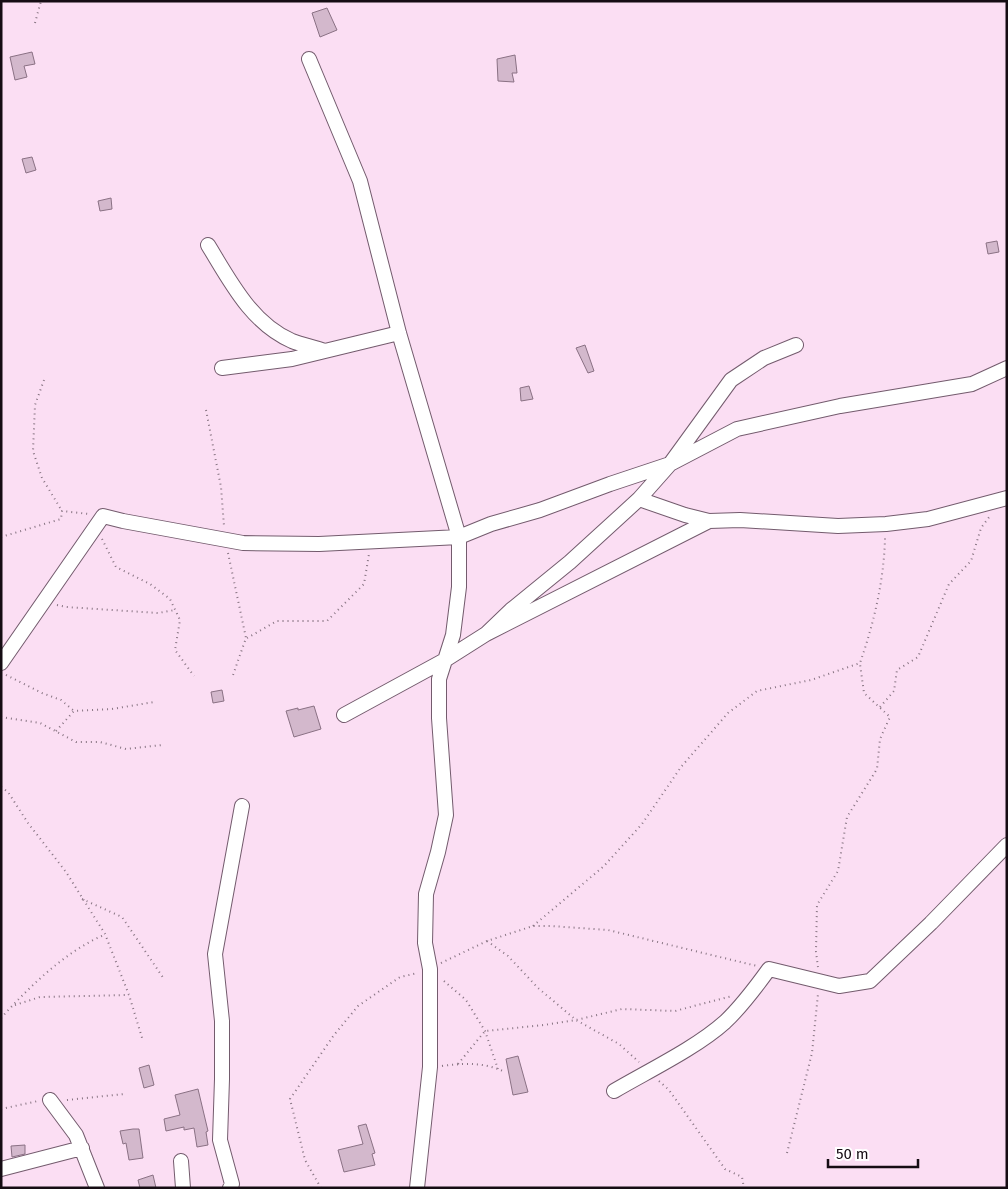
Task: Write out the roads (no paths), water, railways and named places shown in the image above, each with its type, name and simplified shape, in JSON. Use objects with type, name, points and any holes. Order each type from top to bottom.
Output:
[{"type":"street","points":[[309,59],[360,181],[399,333],[459,537],[459,587],[453,634],[439,679],[439,718],[446,815],[426,894],[425,943],[430,970],[430,1067],[417,1188]]},
{"type":"street","points":[[208,245],[247,307],[259,318],[291,340],[327,351]]},
{"type":"street","points":[[222,368],[292,358],[399,333]]},
{"type":"street","points":[[486,634],[511,610],[570,562],[639,499],[670,464],[731,380],[764,358],[796,345]]},
{"type":"street","points":[[1,663],[99,521],[123,521],[243,543],[319,544],[459,537],[491,524],[540,510],[670,464],[737,429],[840,406],[972,384],[1007,368]]},
{"type":"street","points":[[639,499],[709,521],[740,520],[838,526],[886,524],[928,519],[1004,499]]},
{"type":"street","points":[[344,715],[445,660],[486,634],[709,521]]},
{"type":"street","points":[[230,1188],[232,1184],[220,1140],[222,1022],[215,954],[242,806]]},
{"type":"street","points":[[614,1091],[719,1027],[755,989],[770,968],[839,986],[870,981],[931,923],[1007,845]]},
{"type":"street","points":[[50,1100],[76,1135],[97,1188]]},
{"type":"street","points":[[1,1169],[82,1148]]},
{"type":"street","points":[[181,1161],[183,1188]]}]
